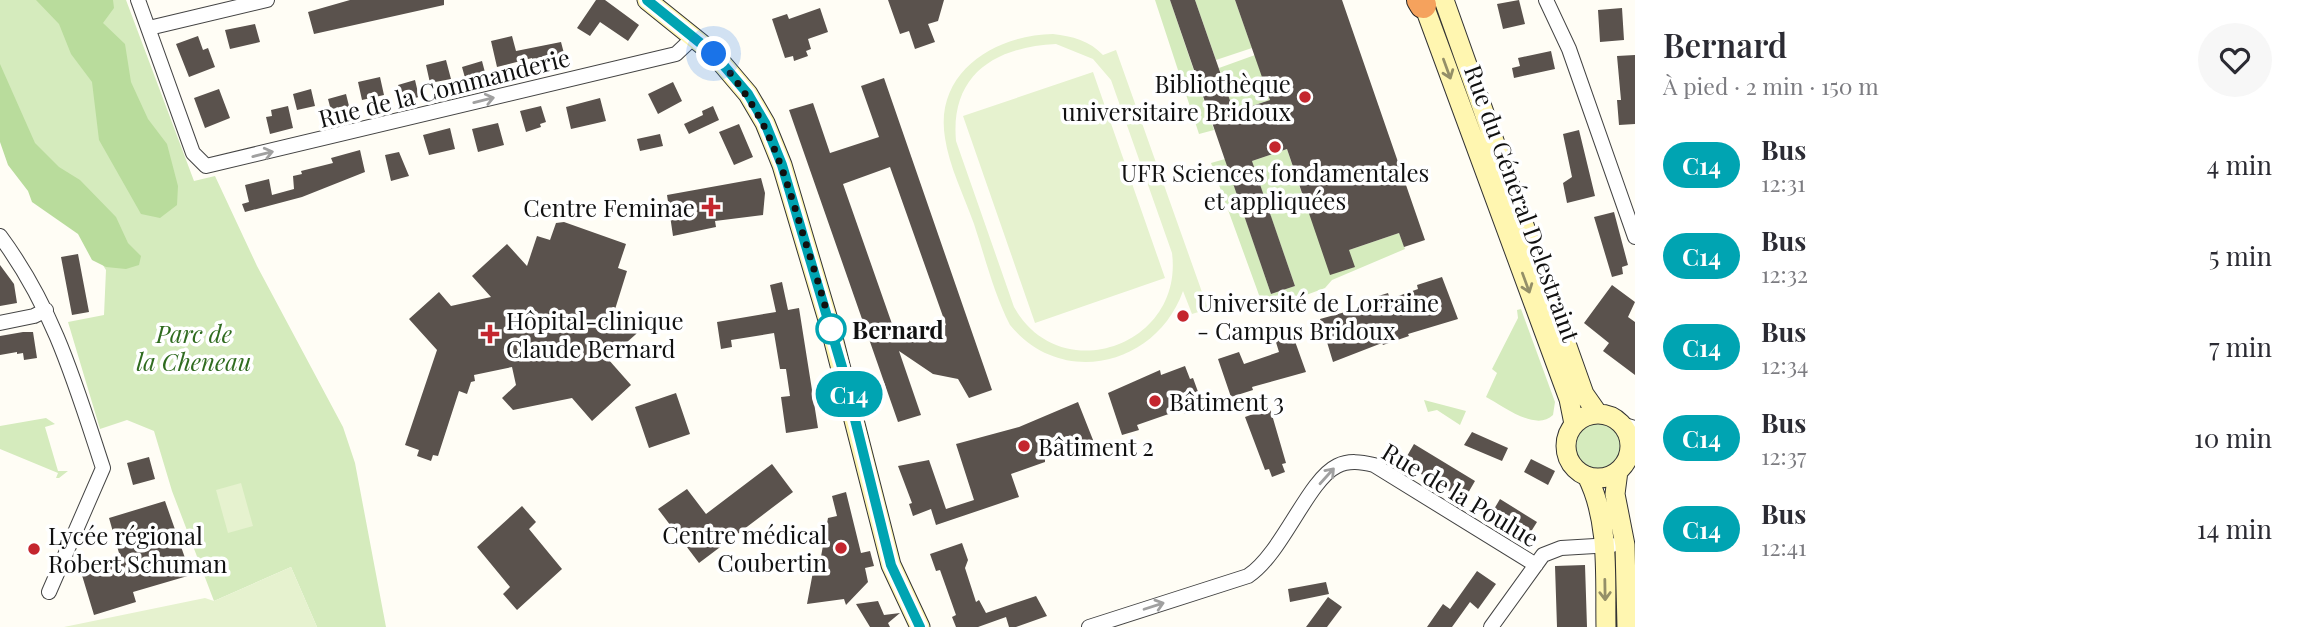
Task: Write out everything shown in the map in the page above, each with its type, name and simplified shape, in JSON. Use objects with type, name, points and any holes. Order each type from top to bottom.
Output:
[{"type":"main road","points":[[647,0],[695,36],[748,94],[765,123],[782,165],[842,367],[891,565],[920,627]]},
{"type":"main road","name":"Rue du Général Delestraint","points":[[1427,1],[1584,394],[1598,414]]},
{"type":"main road","name":"Rue du Général Delestraint","points":[[1427,1],[1569,399],[1574,424]]},
{"type":"main road","points":[[1606,627],[1604,547],[1597,496],[1587,476],[1571,464],[1567,456],[1567,436],[1574,424],[1581,418],[1598,414],[1628,426],[1632,449],[1618,471],[1615,494],[1622,528],[1627,627]]},
{"type":"main road","points":[[1587,476],[1608,476],[1618,471]]},
{"type":"street","points":[[138,0],[149,28],[267,0]]},
{"type":"street","points":[[1546,0],[1569,49],[1635,237]]},
{"type":"street","name":"Rue de la Commanderie","points":[[149,28],[198,161],[206,166],[216,166],[676,54],[695,36]]},
{"type":"street","points":[[0,236],[36,288],[46,310],[103,468],[49,592]]},
{"type":"street","points":[[0,323],[34,316],[46,310]]},
{"type":"street","name":"Rue de la Poulue","points":[[1089,627],[1248,576],[1267,559],[1317,487],[1335,467],[1356,461],[1374,464],[1536,565]]},
{"type":"street","points":[[1491,627],[1543,555],[1561,548],[1612,545],[1622,528]]},
{"type":"green space","name":"Parc de la Cheneau","points":[[0,0],[126,0],[194,181],[215,176],[257,266],[343,427],[355,463],[386,627],[317,627],[291,567],[214,601],[172,491],[154,431],[127,420],[100,429],[68,322],[104,315],[106,270],[72,216],[0,122]]},
{"type":"green space","points":[[36,0],[113,0],[114,8],[103,23],[125,44],[131,82],[148,119],[167,144],[178,186],[177,205],[160,218],[141,214],[99,140],[92,82],[71,54],[59,24]]},
{"type":"green space","points":[[1155,0],[1170,0],[1214,130],[1199,134]]},
{"type":"green space","points":[[1195,0],[1235,0],[1252,48],[1216,60]]},
{"type":"green space","points":[[1053,34],[1074,38],[1092,46],[1103,55],[1116,50],[1208,309],[1192,314],[1183,291],[1170,316],[1152,337],[1131,351],[1106,360],[1081,362],[1055,357],[1031,345],[1010,325],[994,288],[947,149],[944,115],[949,94],[959,76],[990,50],[1031,36]],"holes":[[[1056,44],[1093,59],[1111,80],[1172,253],[1171,285],[1159,312],[1139,333],[1115,346],[1087,350],[1060,346],[1034,332],[1014,307],[956,141],[956,118],[969,82],[981,68],[996,58],[1034,46]]]},
{"type":"green space","points":[[1255,55],[1270,100],[1234,112],[1219,68]]},
{"type":"green space","points":[[0,64],[35,143],[59,167],[80,180],[116,217],[128,243],[141,256],[139,265],[126,269],[106,267],[92,260],[78,234],[32,202],[28,191],[8,165],[0,142]]},
{"type":"green space","points":[[1093,72],[1165,278],[1035,323],[963,116]]},
{"type":"green space","points":[[1287,149],[1302,194],[1267,206],[1252,161]]},
{"type":"green space","points":[[1225,159],[1271,294],[1295,286],[1270,214],[1305,202],[1349,250],[1399,233],[1405,249],[1332,280],[1325,288],[1271,308],[1263,306],[1211,163]]},
{"type":"green space","points":[[1521,309],[1555,402],[1553,415],[1538,421],[1520,416],[1486,397],[1497,373],[1492,369],[1518,318],[1517,310]]},
{"type":"green space","points":[[1424,400],[1466,411],[1460,425],[1437,410],[1428,412]]},
{"type":"green space","points":[[46,418],[55,424],[45,427],[58,471],[68,471],[59,478],[56,478],[58,473],[0,449],[0,426]]},
{"type":"green space","points":[[1598,423],[1614,430],[1621,446],[1614,462],[1598,469],[1582,462],[1575,446],[1582,430]]},
{"type":"green space","points":[[241,483],[253,526],[228,533],[216,490]]},
{"type":"green space","points":[[291,567],[317,627],[64,627],[205,598],[214,601]]},
{"type":"building","points":[[350,0],[444,0],[444,5],[314,34],[308,12]]},
{"type":"building","points":[[596,0],[605,0],[639,25],[628,41],[600,22],[590,36],[577,28]]},
{"type":"building","points":[[888,0],[944,0],[938,21],[928,24],[935,42],[915,49],[909,31],[900,34]]},
{"type":"building","name":"UFR Sciences fondamentales et appliquées","points":[[1170,0],[1195,0],[1234,112],[1270,100],[1235,0],[1342,0],[1425,240],[1404,247],[1399,233],[1349,250],[1355,267],[1330,275],[1287,149],[1252,161],[1295,286],[1271,294]]},
{"type":"building","points":[[1519,0],[1525,24],[1503,29],[1497,4]]},
{"type":"building","points":[[820,8],[828,32],[808,39],[811,49],[806,51],[808,56],[794,61],[793,56],[785,58],[772,19],[787,14],[789,19]]},
{"type":"building","points":[[1622,8],[1624,40],[1600,42],[1598,10]]},
{"type":"building","points":[[255,24],[260,42],[230,49],[225,30]]},
{"type":"building","points":[[198,36],[203,50],[208,48],[215,67],[189,77],[176,44]]},
{"type":"building","points":[[512,36],[516,51],[561,42],[566,61],[541,67],[540,60],[533,62],[532,58],[497,67],[491,41]]},
{"type":"building","points":[[1551,51],[1555,69],[1514,78],[1512,68],[1520,66],[1518,58]]},
{"type":"building","points":[[1635,55],[1635,124],[1619,125],[1617,100],[1621,100],[1617,56]]},
{"type":"building","points":[[446,60],[451,79],[430,83],[426,65]]},
{"type":"building","points":[[482,61],[487,80],[467,85],[462,67]]},
{"type":"building","points":[[380,77],[384,95],[362,100],[358,82]]},
{"type":"building","points":[[884,78],[992,390],[969,398],[958,379],[933,374],[899,351],[921,415],[898,422],[789,110],[813,103],[830,153],[879,137],[861,86]],"holes":[[[890,167],[946,325],[898,341],[843,184]]]},
{"type":"building","points":[[415,80],[419,97],[402,101],[398,85]]},
{"type":"building","points":[[673,82],[682,101],[658,114],[648,94]]},
{"type":"building","points":[[219,89],[230,118],[205,128],[194,98]]},
{"type":"building","points":[[311,89],[315,106],[297,110],[293,94]]},
{"type":"building","points":[[346,94],[351,114],[333,118],[328,99]]},
{"type":"building","points":[[600,98],[606,121],[571,129],[566,107]]},
{"type":"building","points":[[288,106],[293,128],[270,134],[266,117],[272,116],[271,110]]},
{"type":"building","points":[[541,106],[546,122],[540,124],[541,127],[526,132],[520,111]]},
{"type":"building","points":[[713,106],[719,120],[689,134],[684,124],[703,115],[702,111]]},
{"type":"building","points":[[498,123],[504,145],[478,152],[472,129]]},
{"type":"building","points":[[739,124],[753,157],[734,165],[719,132]]},
{"type":"building","points":[[450,128],[455,149],[429,155],[423,135]]},
{"type":"building","points":[[1579,130],[1595,196],[1567,203],[1563,183],[1572,177],[1563,134]]},
{"type":"building","points":[[660,134],[663,146],[640,151],[637,139]]},
{"type":"building","points":[[360,150],[365,172],[302,197],[245,212],[242,204],[249,202],[245,185],[269,179],[272,195],[294,189],[293,176],[302,174],[301,171],[333,163],[331,158]]},
{"type":"building","points":[[399,152],[409,176],[391,181],[385,155]]},
{"type":"building","name":"Centre Feminae","points":[[761,178],[765,193],[763,215],[715,221],[716,227],[673,236],[667,195]]},
{"type":"building","points":[[1614,212],[1628,265],[1622,267],[1623,274],[1612,277],[1594,217]]},
{"type":"building","points":[[564,222],[626,244],[618,268],[627,271],[612,319],[653,319],[608,359],[631,385],[592,421],[572,398],[513,410],[502,398],[516,385],[512,367],[474,375],[475,381],[471,382],[467,394],[459,391],[438,456],[433,455],[431,461],[417,456],[419,450],[405,445],[437,350],[409,319],[439,292],[451,306],[491,297],[472,276],[507,244],[527,266],[537,236],[550,240],[556,223]]},
{"type":"building","points":[[78,254],[89,312],[72,315],[61,257]]},
{"type":"building","points":[[0,265],[14,284],[17,303],[0,306]]},
{"type":"building","points":[[1442,277],[1458,319],[1333,362],[1320,319],[1374,304],[1372,298],[1388,293],[1390,299],[1418,289],[1417,285]]},
{"type":"building","points":[[782,282],[788,310],[799,308],[818,428],[786,433],[781,397],[790,396],[786,369],[780,369],[774,333],[731,340],[732,347],[721,349],[717,322],[776,312],[770,285]]},
{"type":"building","points":[[1612,285],[1635,302],[1628,317],[1635,322],[1635,375],[1603,351],[1609,343],[1584,323]]},
{"type":"building","points":[[33,332],[37,358],[24,360],[23,353],[17,352],[0,355],[0,336]]},
{"type":"building","points":[[1292,333],[1306,372],[1252,387],[1253,390],[1231,397],[1218,359],[1239,352],[1244,364],[1279,352],[1275,339]]},
{"type":"building","name":"Bâtiment 3","points":[[1185,366],[1190,379],[1193,378],[1201,400],[1198,402],[1200,408],[1185,414],[1183,409],[1137,425],[1139,430],[1122,435],[1108,393],[1160,370],[1161,375]]},
{"type":"building","points":[[676,393],[690,434],[649,448],[635,407]]},
{"type":"building","name":"Bâtiment 2","points":[[1078,402],[1095,445],[1045,459],[1045,462],[1011,474],[1019,497],[936,525],[931,509],[913,516],[909,504],[912,503],[898,466],[929,460],[946,509],[974,500],[956,444],[1019,427]]},
{"type":"building","points":[[1270,408],[1286,463],[1282,464],[1285,472],[1272,477],[1269,469],[1265,470],[1245,417]]},
{"type":"building","points":[[1472,432],[1508,448],[1502,461],[1464,445]]},
{"type":"building","points":[[1414,444],[1475,481],[1464,500],[1403,463]]},
{"type":"building","points":[[149,457],[155,479],[133,485],[127,463]]},
{"type":"building","points":[[1531,459],[1555,471],[1548,485],[1524,472]]},
{"type":"building","points":[[772,464],[793,492],[699,563],[658,509],[687,489],[706,514]]},
{"type":"building","name":"Centre médical Coubertin","points":[[846,492],[861,553],[870,551],[874,566],[865,568],[868,582],[846,605],[844,599],[807,604],[815,561],[820,562],[828,518],[837,516],[832,496]]},
{"type":"building","points":[[1500,499],[1537,522],[1527,538],[1490,516]]},
{"type":"building","points":[[165,501],[191,575],[133,592],[136,602],[94,615],[81,572],[121,560],[109,518]]},
{"type":"building","points":[[522,506],[536,522],[529,529],[562,569],[517,610],[503,594],[510,587],[477,547]]},
{"type":"building","points":[[962,543],[968,560],[965,568],[976,602],[979,600],[986,613],[1036,596],[1047,616],[1016,627],[1009,627],[1006,617],[978,627],[956,627],[952,617],[956,615],[940,570],[936,571],[930,554]]},
{"type":"building","points":[[1585,565],[1587,627],[1557,627],[1555,566]]},
{"type":"building","points":[[1477,571],[1496,584],[1478,609],[1470,602],[1452,627],[1427,627],[1443,604],[1450,609]]},
{"type":"building","points":[[1326,582],[1329,594],[1290,602],[1288,589]]},
{"type":"building","points":[[1328,597],[1342,607],[1327,627],[1306,627]]},
{"type":"building","points":[[878,601],[884,615],[900,613],[888,623],[890,627],[870,627],[856,604]]},
{"type":"bus line","name":"C14","points":[[647,0],[714,54],[748,94],[765,123],[782,165],[842,367],[891,565],[920,627]]},
{"type":"place","name":"Bibliothèque universitaire Bridoux","points":[[1305,97]]},
{"type":"place","name":"UFR Sciences fondamentales et appliquées","points":[[1275,147]]},
{"type":"place","name":"Centre Feminae","points":[[711,207]]},
{"type":"place","name":"Université de Lorraine - Campus Bridoux","points":[[1183,316]]},
{"type":"place","name":"Bernard","points":[[831,329]]},
{"type":"place","name":"Hôpital-clinique Claude Bernard","points":[[490,334]]},
{"type":"place","name":"Bâtiment 3","points":[[1155,401]]},
{"type":"place","name":"Bâtiment 2","points":[[1024,446]]},
{"type":"place","name":"Centre médical Coubertin","points":[[841,548]]},
{"type":"place","name":"Lycée régional Robert Schuman","points":[[34,549]]},
{"type":"route","points":[[714,54],[748,94],[765,123],[782,165],[831,329]]}]
